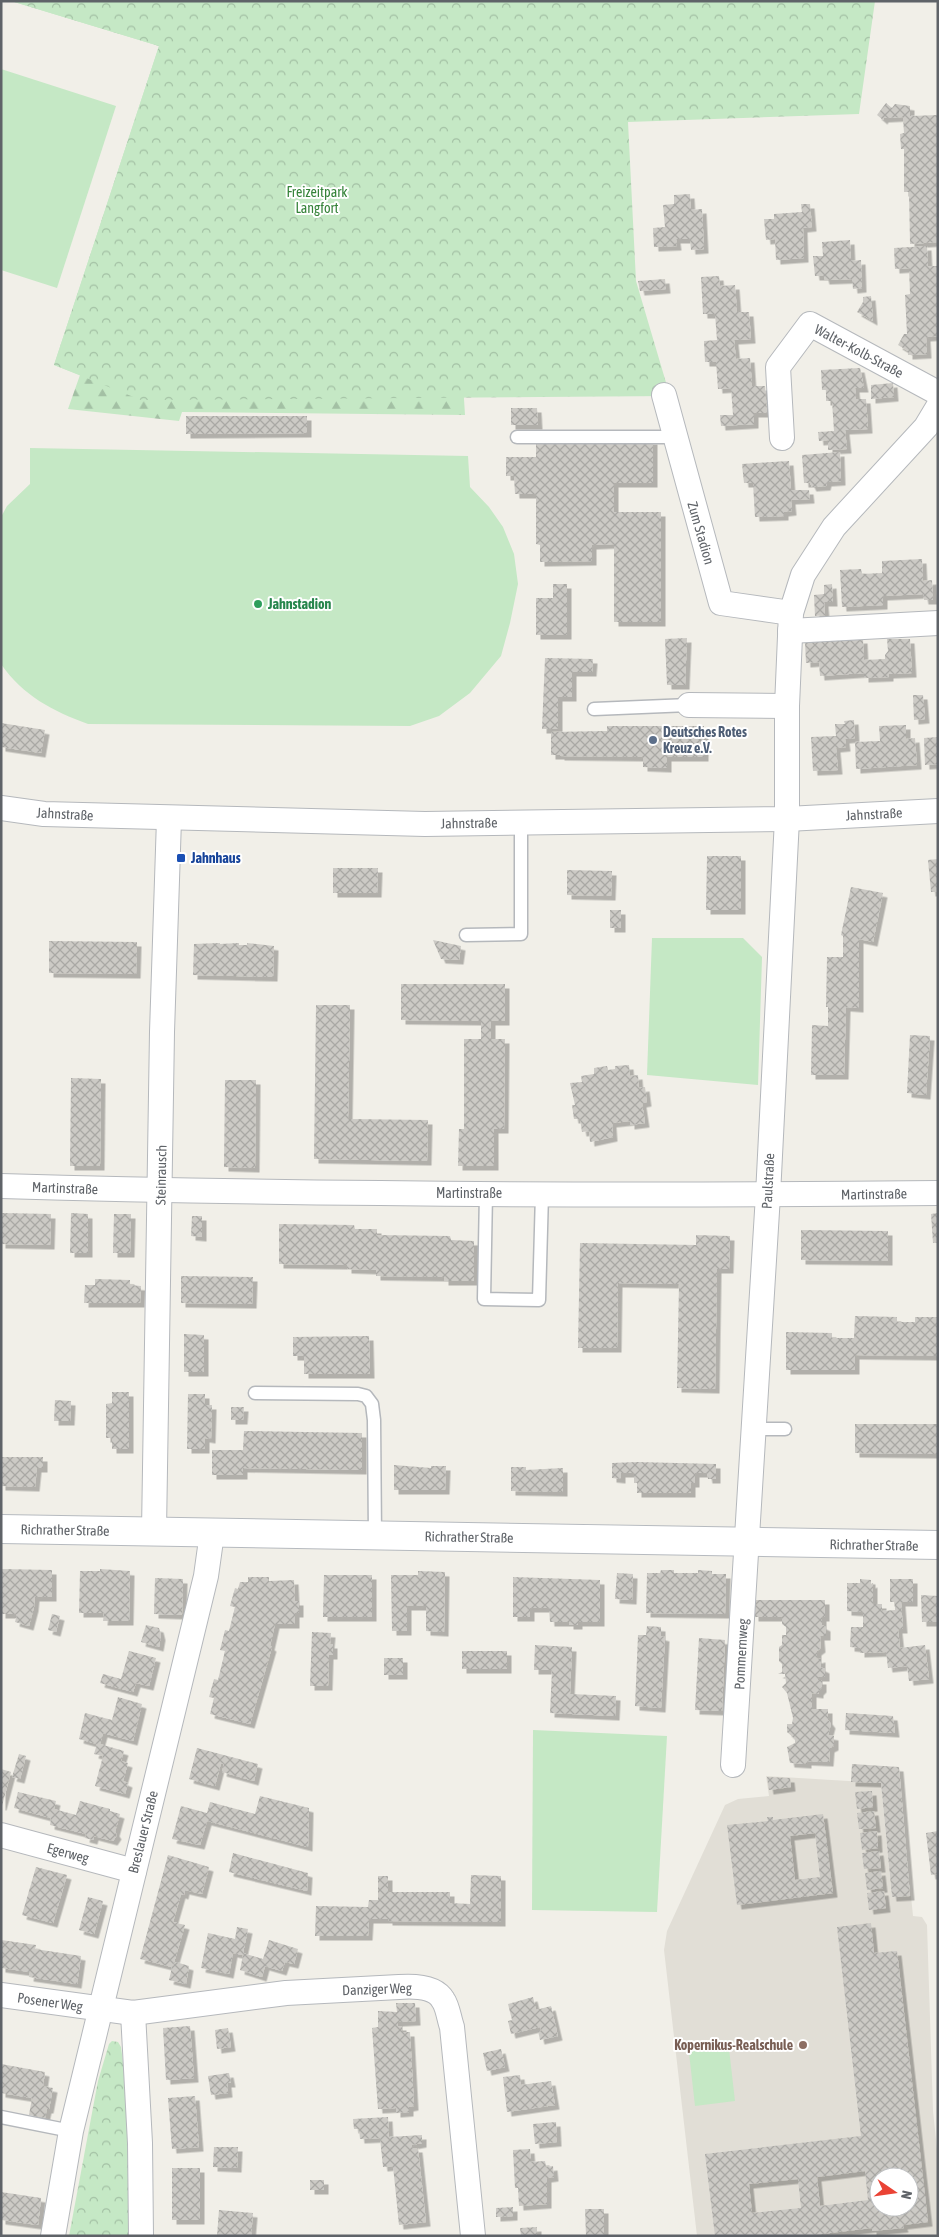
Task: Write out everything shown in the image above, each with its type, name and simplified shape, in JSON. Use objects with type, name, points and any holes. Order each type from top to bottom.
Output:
[{"type":"street","name":"Walter-Kolb-Straße","points":[[782,438],[778,367],[810,324],[938,393]]},
{"type":"street","name":"Zum Stadion","points":[[664,395],[721,603],[790,622],[938,622]]},
{"type":"street","points":[[787,819],[787,706],[790,622],[803,575],[834,527],[926,427],[938,407]]},
{"type":"street","points":[[689,705],[787,706]]},
{"type":"street","name":"Jahnstraße","points":[[1,808],[44,814],[169,819],[425,824],[787,819],[938,811]]},
{"type":"street","name":"Steinrausch","points":[[154,1531],[161,1191],[162,1032],[169,819]]},
{"type":"street","name":"Paulstraße","points":[[747,1543],[768,1195],[787,819]]},
{"type":"street","name":"Martinstraße","points":[[1,1186],[161,1191],[542,1194],[768,1195],[938,1193]]},
{"type":"street","name":"Richrather Straße","points":[[1,1529],[938,1546]]},
{"type":"street","name":"Breslauer Straße","points":[[53,2236],[71,2131],[99,2009],[206,1576],[212,1533]]},
{"type":"street","name":"Pommernweg","points":[[733,1765],[747,1543]]},
{"type":"street","name":"Egerweg","points":[[1,1835],[134,1871]]},
{"type":"street","name":"Danziger Weg","points":[[99,2009],[133,2013],[286,1993],[416,1986],[430,1990],[443,1999],[452,2026],[473,2236]]},
{"type":"street","name":"Posener Weg","points":[[1,1995],[99,2009]]},
{"type":"street","points":[[133,2013],[140,2143],[141,2236]]},
{"type":"lane","points":[[517,437],[674,437]]},
{"type":"lane","points":[[594,709],[689,705]]},
{"type":"lane","points":[[466,935],[521,934],[521,823]]},
{"type":"lane","points":[[486,1193],[484,1299],[539,1300],[542,1194]]},
{"type":"lane","points":[[255,1393],[358,1394],[366,1396],[372,1404],[374,1420],[375,1536]]},
{"type":"lane","points":[[754,1429],[785,1429]]},
{"type":"lane","points":[[1,2117],[71,2131]]},
{"type":"shaded area","name":"Kopernikus-Realschule","points":[[766,1776],[881,1783],[892,1897],[911,1896],[913,1916],[922,1917],[927,1925],[933,2111],[938,2159],[938,2236],[697,2236],[664,1950],[667,1931],[725,1805],[738,1799],[769,1796]]},
{"type":"green space","name":"Freizeitpark Langfort","points":[[11,1],[634,1],[463,383],[465,415],[182,412],[179,421],[68,409],[80,375],[54,365],[159,46]]},
{"type":"green space","name":"Freizeitpark Langfort","points":[[11,1],[875,1],[859,114],[628,122],[636,281],[670,396],[141,400],[54,365],[159,46]]},
{"type":"green space","points":[[1,69],[116,106],[57,288],[1,270]]},
{"type":"green space","name":"Jahnstadion","points":[[30,448],[468,456],[470,487],[489,507],[503,527],[514,554],[518,584],[501,656],[470,693],[439,716],[410,726],[88,724],[63,714],[29,694],[1,664],[1,517],[7,506],[30,484]]},
{"type":"green space","points":[[652,938],[743,938],[762,957],[758,1085],[647,1075]]},
{"type":"green space","points":[[533,1730],[667,1736],[657,1912],[532,1910]]},
{"type":"green space","points":[[728,2040],[735,2101],[695,2106],[688,2044]]},
{"type":"green space","points":[[112,2041],[118,2042],[121,2047],[127,2093],[132,2236],[69,2236],[98,2081],[109,2044]]},
{"type":"building","points":[[886,103],[892,108],[895,104],[910,106],[910,116],[938,115],[938,242],[910,244],[909,192],[904,192],[904,149],[901,149],[900,134],[904,133],[903,117],[884,118],[883,120],[877,115]]},
{"type":"building","points":[[690,194],[691,210],[702,209],[704,249],[691,250],[690,239],[676,239],[677,246],[654,247],[653,228],[665,227],[663,205],[674,204],[674,195]]},
{"type":"building","points":[[801,204],[810,204],[812,227],[803,228],[804,258],[776,260],[775,239],[766,240],[764,219],[774,219],[774,214],[802,212]]},
{"type":"building","points":[[850,240],[851,261],[861,260],[862,288],[853,289],[852,279],[825,280],[824,276],[815,276],[813,256],[823,256],[822,242]]},
{"type":"building","points":[[927,246],[928,266],[938,266],[938,336],[926,337],[927,354],[908,355],[908,351],[898,345],[904,334],[907,334],[905,295],[910,294],[909,268],[895,269],[894,248]]},
{"type":"building","points":[[719,276],[720,286],[735,285],[737,312],[749,312],[751,339],[734,340],[736,359],[750,358],[752,386],[765,386],[767,413],[754,413],[754,424],[721,426],[720,415],[733,415],[731,388],[718,389],[716,362],[705,362],[704,341],[717,340],[715,314],[703,314],[701,277]]},
{"type":"building","points":[[665,279],[666,289],[640,291],[638,281]]},
{"type":"building","points":[[871,296],[873,321],[857,312],[863,302],[863,297]]},
{"type":"building","points":[[860,368],[864,388],[855,388],[856,399],[866,399],[868,429],[845,430],[847,449],[828,450],[828,440],[819,441],[818,432],[834,431],[832,401],[826,401],[826,390],[822,390],[821,370]]},
{"type":"building","points":[[893,383],[894,397],[871,399],[871,385]]},
{"type":"building","points":[[511,408],[537,408],[538,425],[511,425]]},
{"type":"building","points":[[186,416],[307,416],[307,433],[186,434]]},
{"type":"building","points":[[536,440],[653,440],[653,483],[614,483],[614,512],[661,512],[661,622],[614,622],[614,544],[592,545],[592,561],[540,562],[540,545],[536,544],[536,494],[515,494],[514,476],[506,476],[506,457],[536,457]]},
{"type":"building","points":[[840,452],[841,481],[827,482],[826,486],[812,487],[810,483],[804,483],[802,455]]},
{"type":"building","points":[[789,461],[791,490],[809,490],[810,499],[791,500],[792,511],[784,512],[784,516],[755,517],[753,483],[744,483],[742,464]]},
{"type":"building","points":[[922,559],[923,581],[932,580],[933,600],[924,600],[923,594],[883,596],[883,605],[842,607],[840,570],[861,569],[862,574],[882,573],[882,561]]},
{"type":"building","points":[[553,584],[567,584],[567,635],[536,635],[536,598],[553,598]]},
{"type":"building","points":[[832,584],[833,602],[824,602],[825,615],[815,616],[814,595],[824,594],[824,585]]},
{"type":"building","points":[[687,638],[685,685],[667,685],[665,639]]},
{"type":"building","points":[[863,639],[864,660],[885,659],[888,651],[887,639],[910,639],[912,673],[889,674],[889,677],[864,678],[864,673],[820,676],[819,662],[806,663],[805,642]]},
{"type":"building","points":[[545,658],[593,659],[592,672],[572,672],[572,697],[558,697],[558,729],[542,729]]},
{"type":"building","points":[[913,695],[923,695],[925,719],[914,720]]},
{"type":"building","points":[[854,720],[855,738],[845,739],[846,747],[836,748],[838,770],[813,771],[811,737],[836,736],[835,724],[845,724],[844,721]]},
{"type":"building","points":[[1,723],[45,730],[41,753],[1,747]]},
{"type":"building","points":[[906,725],[906,739],[915,738],[917,765],[856,769],[855,742],[880,741],[879,726]]},
{"type":"building","points":[[607,726],[704,726],[704,757],[667,757],[667,768],[643,767],[643,757],[551,755],[551,732],[607,731]]},
{"type":"building","points":[[938,737],[938,764],[925,765],[924,738]]},
{"type":"building","points":[[707,856],[741,856],[741,910],[706,910]]},
{"type":"building","points":[[938,859],[938,892],[931,892],[928,860]]},
{"type":"building","points":[[333,868],[378,868],[377,893],[333,893]]},
{"type":"building","points":[[567,870],[612,871],[611,896],[567,895]]},
{"type":"building","points":[[851,887],[883,893],[873,942],[859,939],[859,1008],[846,1007],[844,1075],[811,1075],[812,1025],[828,1026],[828,1007],[826,1007],[827,957],[843,957],[843,936],[841,935]]},
{"type":"building","points":[[610,910],[621,910],[621,928],[610,928]]},
{"type":"building","points":[[433,940],[461,946],[459,960],[441,959]]},
{"type":"building","points":[[49,941],[137,942],[136,974],[49,973]]},
{"type":"building","points":[[220,943],[274,946],[273,977],[193,975],[194,944]]},
{"type":"building","points":[[401,984],[505,984],[505,1021],[491,1021],[491,1039],[505,1039],[504,1129],[494,1129],[494,1166],[458,1166],[459,1129],[464,1129],[464,1039],[481,1039],[481,1021],[401,1020]]},
{"type":"building","points":[[316,1005],[350,1005],[348,1119],[428,1120],[427,1161],[314,1159]]},
{"type":"building","points":[[910,1035],[930,1036],[926,1095],[907,1093]]},
{"type":"building","points":[[629,1065],[630,1076],[638,1075],[639,1088],[645,1087],[647,1102],[642,1103],[645,1123],[630,1125],[630,1121],[612,1123],[613,1137],[590,1142],[589,1131],[582,1132],[580,1119],[574,1119],[572,1105],[575,1105],[570,1083],[582,1082],[581,1076],[594,1074],[594,1068],[607,1066],[608,1070],[615,1069],[615,1066]]},
{"type":"building","points":[[71,1078],[101,1079],[100,1166],[70,1166]]},
{"type":"building","points":[[225,1080],[256,1080],[255,1168],[224,1167]]},
{"type":"building","points":[[1,1213],[51,1214],[50,1245],[1,1244]]},
{"type":"building","points":[[71,1213],[88,1214],[88,1253],[70,1253]]},
{"type":"building","points":[[938,1213],[938,1243],[933,1243],[931,1214]]},
{"type":"building","points":[[114,1214],[131,1214],[130,1253],[113,1253]]},
{"type":"building","points":[[192,1216],[202,1216],[202,1237],[191,1236]]},
{"type":"building","points":[[279,1224],[354,1225],[355,1229],[377,1229],[377,1235],[450,1236],[451,1240],[474,1241],[474,1281],[444,1281],[444,1277],[376,1276],[376,1270],[347,1269],[347,1265],[279,1264]]},
{"type":"building","points":[[801,1230],[888,1231],[888,1261],[801,1260]]},
{"type":"building","points":[[696,1235],[730,1236],[729,1269],[717,1269],[715,1389],[677,1388],[679,1284],[618,1283],[617,1348],[578,1348],[580,1243],[696,1245]]},
{"type":"building","points":[[181,1276],[253,1277],[252,1304],[181,1303]]},
{"type":"building","points":[[95,1279],[130,1280],[130,1285],[141,1286],[140,1303],[84,1303],[85,1285],[95,1285]]},
{"type":"building","points":[[855,1316],[897,1317],[897,1322],[915,1322],[915,1317],[938,1317],[938,1356],[855,1355],[855,1370],[786,1370],[786,1332],[832,1333],[832,1338],[854,1338]]},
{"type":"building","points":[[184,1334],[204,1335],[204,1372],[184,1372]]},
{"type":"building","points":[[369,1336],[370,1374],[304,1374],[304,1356],[293,1356],[293,1337]]},
{"type":"building","points":[[112,1392],[129,1392],[129,1449],[112,1449],[112,1438],[106,1438],[106,1404],[112,1403]]},
{"type":"building","points":[[188,1394],[205,1394],[205,1405],[212,1405],[211,1439],[205,1438],[205,1449],[187,1449]]},
{"type":"building","points":[[55,1400],[71,1401],[70,1421],[54,1421]]},
{"type":"building","points":[[231,1407],[244,1407],[243,1420],[231,1420]]},
{"type":"building","points":[[855,1424],[938,1424],[938,1454],[855,1453]]},
{"type":"building","points":[[244,1431],[362,1433],[362,1470],[243,1468],[243,1475],[212,1475],[212,1450],[243,1450]]},
{"type":"building","points":[[1,1457],[43,1457],[43,1468],[37,1468],[35,1487],[1,1486]]},
{"type":"building","points":[[612,1463],[716,1464],[716,1479],[708,1479],[707,1473],[695,1473],[695,1483],[691,1483],[691,1493],[637,1493],[634,1473],[621,1473],[621,1479],[612,1478]]},
{"type":"building","points":[[394,1465],[431,1468],[431,1466],[446,1466],[445,1490],[394,1490]]},
{"type":"building","points":[[511,1467],[526,1467],[526,1470],[563,1468],[563,1492],[511,1491]]},
{"type":"building","points":[[1,1569],[52,1570],[52,1597],[35,1597],[29,1626],[15,1622],[17,1614],[1,1614]]},
{"type":"building","points":[[100,1569],[130,1571],[129,1621],[103,1621],[104,1613],[79,1613],[80,1571],[100,1571]]},
{"type":"building","points":[[661,1570],[674,1570],[674,1573],[698,1573],[698,1570],[712,1571],[712,1574],[726,1574],[725,1614],[646,1613],[647,1573],[660,1573]]},
{"type":"building","points":[[418,1571],[445,1572],[444,1632],[426,1631],[426,1606],[407,1606],[407,1631],[392,1631],[391,1575],[418,1575]]},
{"type":"building","points":[[617,1573],[633,1574],[632,1600],[615,1599]]},
{"type":"building","points":[[324,1575],[372,1575],[372,1617],[323,1617]]},
{"type":"building","points":[[248,1577],[269,1577],[269,1581],[294,1580],[295,1601],[299,1601],[299,1613],[295,1613],[295,1624],[275,1624],[270,1646],[272,1647],[250,1724],[210,1714],[214,1698],[209,1697],[214,1679],[218,1680],[225,1651],[220,1650],[225,1630],[229,1631],[235,1607],[230,1606],[235,1588],[238,1589],[240,1582],[248,1582]]},
{"type":"building","points":[[513,1577],[600,1580],[600,1622],[578,1622],[578,1625],[569,1625],[569,1622],[550,1622],[549,1608],[530,1608],[530,1617],[513,1617]]},
{"type":"building","points":[[155,1578],[183,1579],[182,1615],[154,1614]]},
{"type":"building","points":[[860,1579],[871,1580],[871,1584],[873,1583],[873,1604],[882,1604],[882,1611],[895,1610],[895,1602],[890,1602],[890,1579],[913,1579],[913,1602],[901,1602],[903,1629],[898,1629],[900,1648],[925,1645],[929,1679],[909,1681],[907,1666],[888,1668],[886,1652],[860,1653],[860,1648],[850,1647],[851,1627],[863,1627],[863,1612],[847,1611],[847,1583],[860,1583]]},
{"type":"building","points":[[921,1595],[938,1596],[938,1622],[922,1622]]},
{"type":"building","points":[[754,1600],[825,1600],[825,1617],[822,1617],[822,1625],[826,1627],[826,1636],[820,1636],[821,1648],[817,1651],[817,1659],[821,1658],[821,1667],[825,1669],[825,1677],[818,1677],[818,1680],[822,1680],[822,1688],[819,1694],[812,1693],[812,1709],[828,1709],[828,1720],[831,1724],[828,1735],[834,1736],[834,1746],[830,1748],[829,1762],[807,1761],[807,1764],[790,1763],[787,1747],[795,1743],[795,1739],[787,1732],[787,1724],[792,1724],[793,1718],[787,1693],[782,1687],[786,1683],[785,1674],[778,1674],[782,1672],[782,1664],[779,1661],[779,1647],[782,1645],[782,1635],[786,1635],[786,1627],[782,1624],[782,1617],[754,1617]]},
{"type":"building","points":[[52,1614],[60,1616],[56,1632],[48,1630]]},
{"type":"building","points":[[146,1625],[159,1628],[161,1636],[159,1647],[141,1642]]},
{"type":"building","points":[[647,1626],[661,1627],[661,1636],[665,1637],[661,1708],[635,1706],[638,1635],[646,1635]]},
{"type":"building","points":[[312,1632],[331,1633],[330,1644],[333,1644],[333,1655],[329,1655],[328,1686],[310,1686]]},
{"type":"building","points":[[699,1638],[725,1640],[722,1711],[695,1710]]},
{"type":"building","points":[[535,1645],[572,1647],[570,1694],[616,1696],[615,1716],[550,1713],[552,1670],[534,1670]]},
{"type":"building","points":[[129,1651],[156,1658],[149,1686],[136,1683],[133,1692],[100,1683],[103,1674],[121,1679]]},
{"type":"building","points":[[462,1651],[507,1651],[507,1669],[462,1669]]},
{"type":"building","points":[[384,1658],[403,1658],[403,1675],[384,1675]]},
{"type":"building","points":[[118,1697],[142,1704],[133,1741],[103,1733],[100,1744],[124,1751],[121,1761],[128,1763],[123,1781],[128,1783],[125,1794],[95,1786],[103,1756],[94,1754],[97,1744],[79,1739],[85,1713],[112,1720]]},
{"type":"building","points":[[846,1713],[893,1716],[895,1733],[845,1730]]},
{"type":"building","points":[[197,1748],[258,1764],[254,1781],[222,1772],[224,1764],[221,1763],[215,1786],[189,1779]]},
{"type":"building","points":[[19,1754],[26,1756],[20,1779],[12,1777]]},
{"type":"building","points":[[852,1764],[899,1767],[910,1896],[892,1897],[881,1783],[851,1782]]},
{"type":"building","points":[[1,1769],[11,1772],[2,1806],[1,1806]]},
{"type":"building","points":[[767,1777],[790,1778],[791,1787],[769,1790]]},
{"type":"building","points":[[872,1791],[873,1807],[857,1809],[855,1792]]},
{"type":"building","points":[[18,1792],[56,1801],[54,1809],[76,1815],[80,1801],[110,1809],[110,1811],[120,1814],[115,1832],[117,1835],[113,1841],[94,1836],[93,1840],[85,1838],[86,1834],[50,1825],[51,1818],[14,1808]]},
{"type":"building","points":[[260,1796],[309,1808],[308,1847],[207,1821],[200,1845],[172,1839],[181,1806],[207,1813],[210,1802],[255,1814]]},
{"type":"building","points":[[874,1811],[876,1828],[859,1829],[857,1813]]},
{"type":"building","points":[[823,1814],[833,1893],[737,1905],[727,1825],[768,1821],[767,1817],[773,1817],[773,1820]],"holes":[[[815,1833],[820,1877],[795,1880],[790,1836]]]},
{"type":"building","points":[[877,1831],[878,1848],[862,1850],[860,1833]]},
{"type":"building","points":[[938,1831],[938,1874],[931,1875],[926,1833]]},
{"type":"building","points":[[879,1851],[881,1868],[864,1869],[862,1853]]},
{"type":"building","points":[[233,1853],[308,1873],[307,1891],[229,1872]]},
{"type":"building","points":[[168,1855],[209,1867],[202,1894],[185,1890],[184,1895],[181,1894],[173,1922],[185,1925],[173,1966],[176,1962],[189,1966],[186,1984],[169,1980],[172,1967],[140,1959]]},
{"type":"building","points":[[36,1867],[67,1875],[53,1923],[22,1915]]},
{"type":"building","points":[[881,1871],[883,1888],[867,1890],[865,1873]]},
{"type":"building","points":[[471,1875],[501,1876],[501,1922],[388,1921],[388,1919],[369,1919],[368,1936],[315,1936],[316,1906],[368,1907],[369,1900],[378,1900],[378,1876],[388,1876],[388,1892],[450,1892],[450,1903],[470,1904]]},
{"type":"building","points":[[884,1891],[886,1908],[869,1910],[867,1893]]},
{"type":"building","points":[[88,1897],[103,1901],[94,1934],[79,1930]]},
{"type":"building","points":[[871,1923],[874,1953],[897,1951],[928,2222],[903,2225],[904,2228],[872,2231],[872,2228],[805,2236],[715,2236],[705,2154],[861,2136],[837,1927]],"holes":[[[865,2171],[868,2200],[820,2206],[817,2177]],[[798,2179],[801,2208],[752,2213],[749,2184]]]},
{"type":"building","points":[[237,1927],[248,1929],[243,1953],[263,1959],[269,1940],[298,1949],[294,1964],[285,1962],[282,1971],[265,1966],[262,1977],[240,1970],[243,1955],[233,1953],[229,1974],[201,1968],[208,1933],[235,1939]]},
{"type":"building","points":[[1,1940],[36,1945],[35,1949],[81,1956],[77,1984],[29,1977],[30,1972],[1,1968]]},
{"type":"building","points":[[533,1997],[536,2010],[551,2006],[558,2036],[540,2040],[538,2031],[541,2031],[540,2027],[511,2034],[508,2021],[512,2020],[508,2004]]},
{"type":"building","points":[[396,2003],[415,2003],[416,2021],[398,2022],[398,2026],[402,2026],[402,2032],[410,2032],[414,2106],[409,2107],[409,2112],[396,2113],[396,2108],[378,2109],[372,2028],[378,2027],[378,2011],[397,2012]]},
{"type":"building","points":[[190,2026],[194,2078],[166,2080],[163,2028]]},
{"type":"building","points":[[228,2028],[231,2047],[217,2049],[215,2030]]},
{"type":"building","points":[[501,2049],[505,2067],[487,2071],[483,2053]]},
{"type":"building","points":[[1,2064],[45,2072],[43,2086],[53,2088],[49,2109],[47,2109],[45,2118],[29,2115],[32,2098],[1,2093]]},
{"type":"building","points":[[229,2073],[231,2083],[227,2083],[228,2093],[211,2095],[208,2076]]},
{"type":"building","points":[[520,2075],[521,2085],[551,2081],[555,2105],[507,2112],[503,2077]]},
{"type":"building","points":[[195,2096],[199,2147],[172,2149],[168,2098]]},
{"type":"building","points":[[388,2117],[389,2137],[422,2135],[422,2143],[412,2145],[412,2148],[418,2148],[426,2222],[399,2225],[393,2166],[383,2167],[380,2138],[360,2139],[359,2129],[354,2129],[353,2119]]},
{"type":"building","points":[[556,2122],[557,2142],[535,2144],[533,2124]]},
{"type":"building","points":[[214,2147],[238,2147],[237,2168],[213,2167]]},
{"type":"building","points":[[530,2149],[531,2162],[545,2161],[546,2167],[553,2166],[554,2177],[547,2178],[547,2204],[519,2206],[518,2188],[515,2188],[513,2150]]},
{"type":"building","points":[[172,2168],[200,2168],[200,2220],[172,2220]]},
{"type":"building","points":[[310,2180],[324,2180],[324,2190],[310,2190]]},
{"type":"building","points":[[1,2192],[41,2198],[38,2225],[1,2220]]},
{"type":"building","points":[[513,2207],[513,2216],[496,2217],[496,2208]]},
{"type":"building","points":[[585,2209],[604,2209],[604,2236],[586,2236]]},
{"type":"building","points":[[219,2210],[253,2213],[251,2236],[217,2236]]},
{"type":"building","points":[[537,2227],[537,2236],[521,2236],[520,2228]]},
{"type":"place","name":"Jahnstadion","points":[[258,604]]},
{"type":"place","name":"Deutsches Rotes Kreuz e.V.","points":[[653,740]]},
{"type":"place","name":"Jahnhaus","points":[[181,858]]},
{"type":"place","name":"Kopernikus-Realschule","points":[[803,2045]]}]
